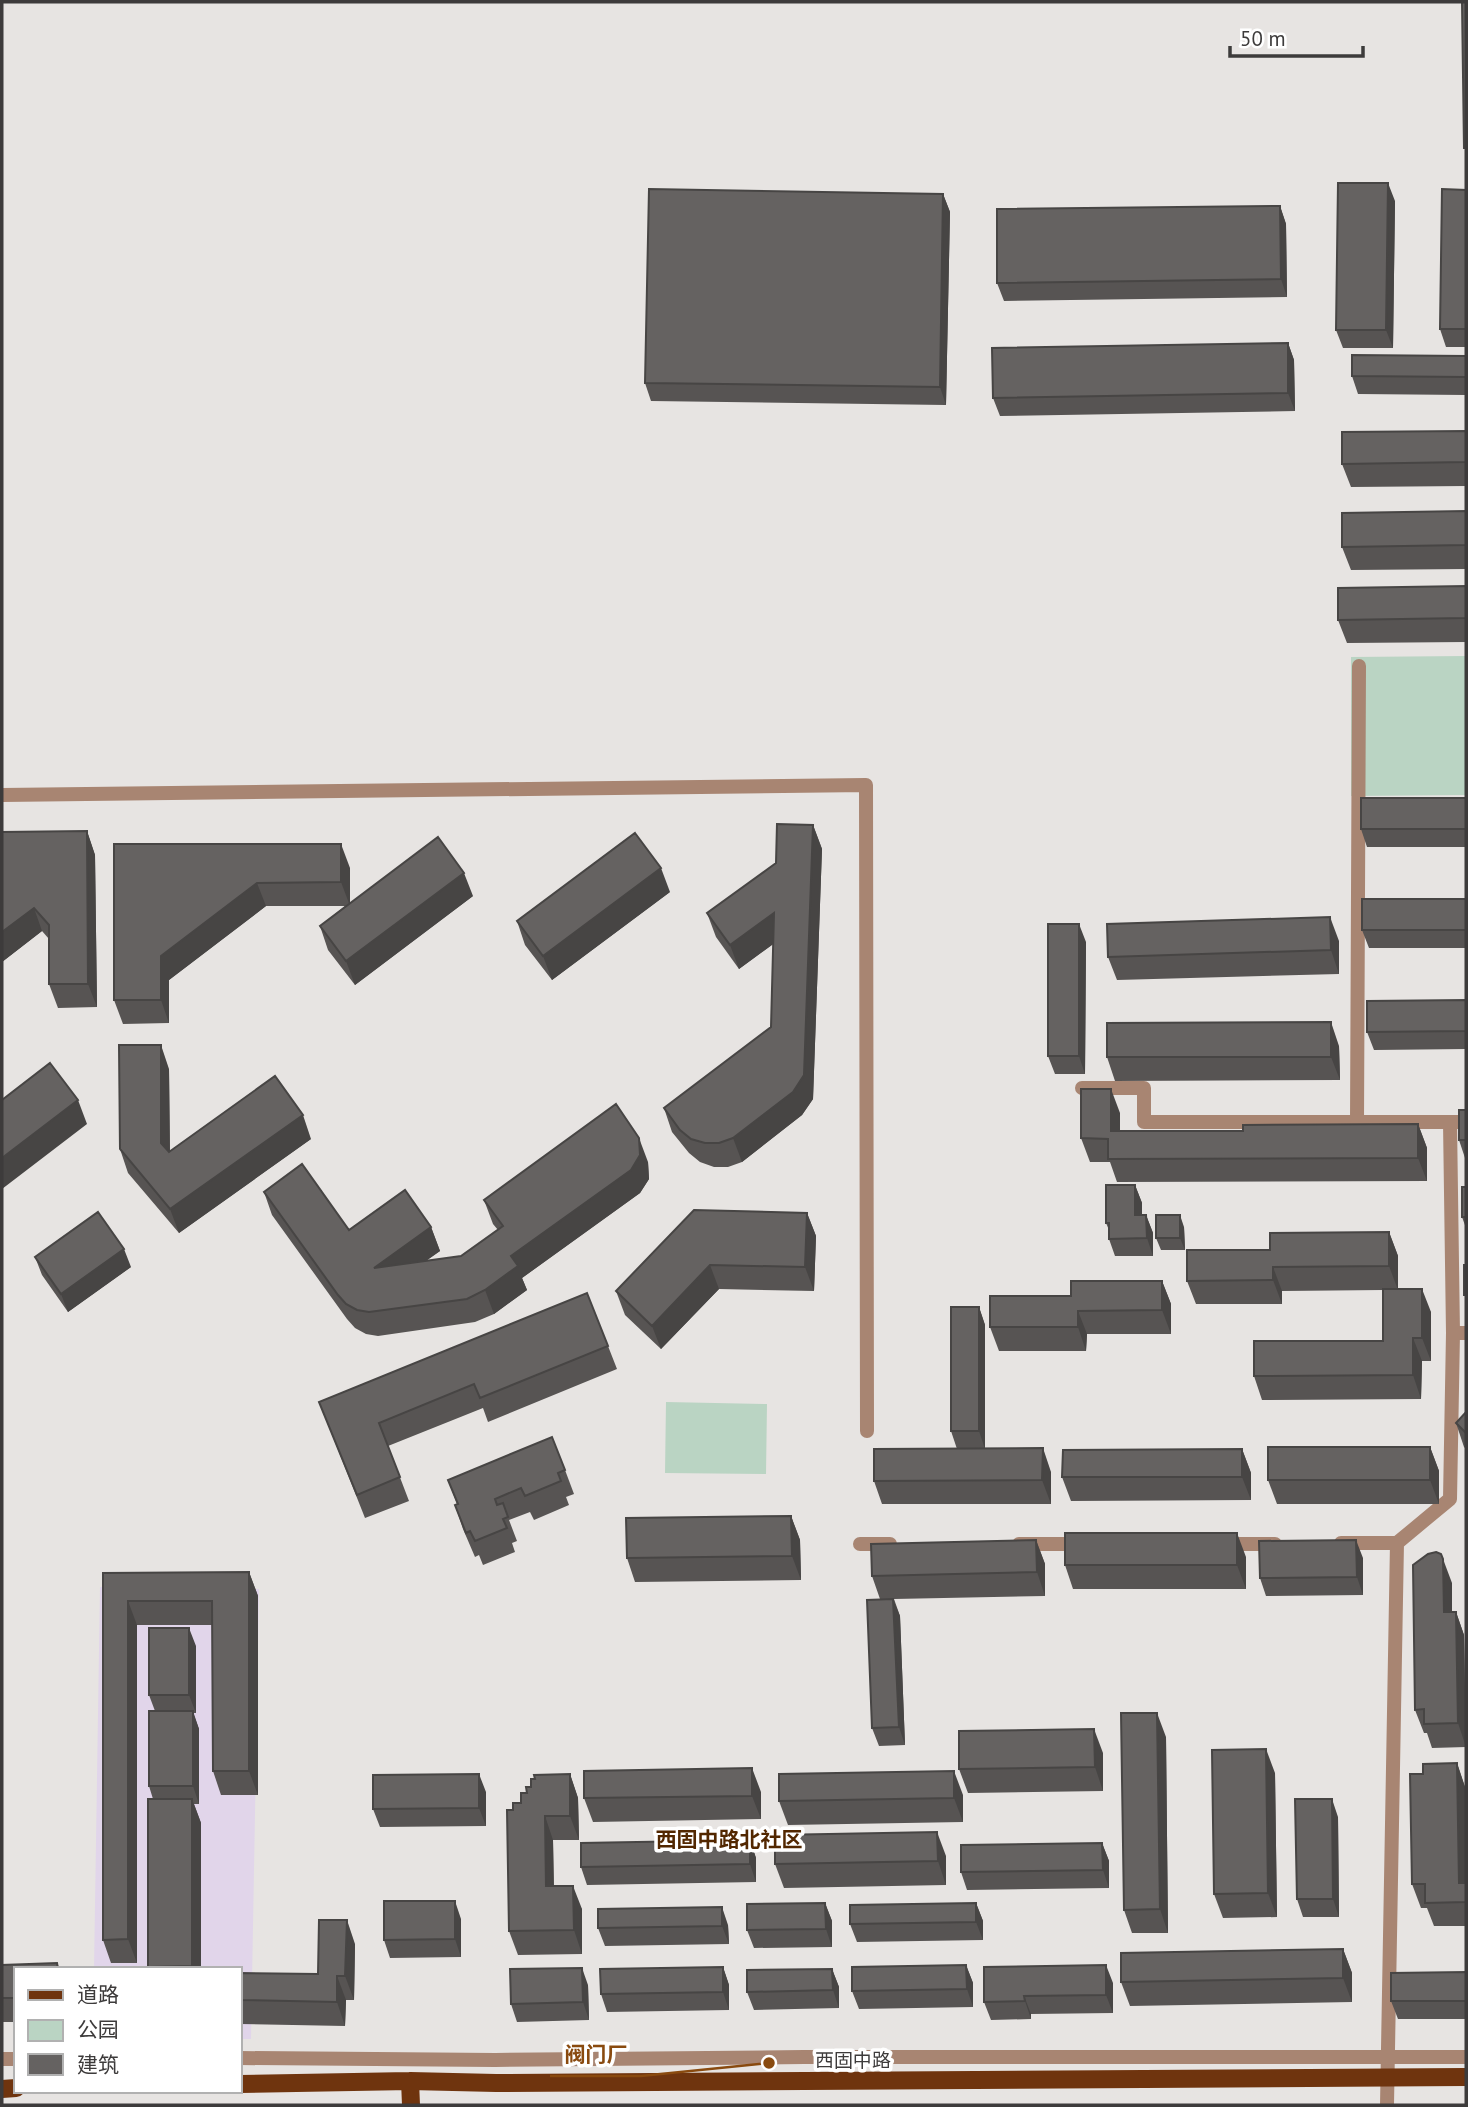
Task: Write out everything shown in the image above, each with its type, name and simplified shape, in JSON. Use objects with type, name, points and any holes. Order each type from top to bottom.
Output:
[{"type":"main road","name":"西固中路","points":[[242,2084],[1466,2077]]},
{"type":"main road","points":[[410,2081],[411,2105]]},
{"type":"street","points":[[1357,1122],[1365,807],[1359,666]]},
{"type":"street","points":[[2,795],[866,786],[867,1431]]},
{"type":"street","points":[[1082,1088],[1144,1088],[1144,1122],[1466,1122]]},
{"type":"street","points":[[1328,1544],[1397,1544],[1450,1499],[1460,1333],[1459,1267],[1451,1184],[1450,1122]]},
{"type":"street","points":[[1451,1184],[1466,1184]]},
{"type":"street","points":[[860,1544],[902,1544]]},
{"type":"street","points":[[998,1544],[1094,1544]]},
{"type":"street","points":[[1204,1544],[1287,1544]]},
{"type":"street","points":[[1387,2105],[1397,1544]]},
{"type":"street","points":[[242,2058],[495,2060],[1466,2057]]},
{"type":"shaded area","points":[[100,1587],[259,1589],[251,2039],[242,2039],[242,1967],[94,1967]]},
{"type":"green space","points":[[1466,656],[1466,795],[1351,796],[1351,657]]},
{"type":"green space","points":[[666,1402],[767,1404],[766,1474],[665,1473]]},
{"type":"building","points":[[1462,2],[1466,2],[1466,148],[1464,148]]},
{"type":"building","points":[[1338,183],[1388,183],[1386,330],[1336,330]]},
{"type":"building","points":[[649,189],[943,194],[940,387],[645,383]]},
{"type":"building","points":[[1442,189],[1466,190],[1466,329],[1440,329]]},
{"type":"building","points":[[1280,206],[1281,279],[997,283],[997,209]]},
{"type":"building","points":[[1288,343],[1288,393],[993,398],[992,348]]},
{"type":"building","points":[[1352,355],[1466,356],[1466,377],[1352,376]]},
{"type":"building","points":[[1466,431],[1466,462],[1342,464],[1342,432]]},
{"type":"building","points":[[1466,511],[1466,545],[1342,547],[1342,513]]},
{"type":"building","points":[[1466,586],[1466,618],[1338,620],[1338,588]]},
{"type":"building","points":[[1361,798],[1466,798],[1466,829],[1361,829]]},
{"type":"building","points":[[777,824],[813,825],[804,1075],[793,1092],[733,1138],[719,1143],[705,1143],[691,1139],[680,1130],[664,1108],[771,1027],[774,913],[730,945],[707,913],[776,863]]},
{"type":"building","points":[[87,831],[88,984],[49,984],[49,925],[34,908],[2,932],[2,832]]},
{"type":"building","points":[[635,833],[661,868],[543,956],[517,921]]},
{"type":"building","points":[[438,837],[464,873],[346,961],[320,926]]},
{"type":"building","points":[[114,844],[341,844],[341,882],[257,883],[161,956],[161,1000],[114,1000]]},
{"type":"building","points":[[1362,899],[1466,899],[1466,930],[1362,930]]},
{"type":"building","points":[[1330,917],[1331,950],[1108,957],[1107,924]]},
{"type":"building","points":[[1048,924],[1079,924],[1079,1056],[1048,1056]]},
{"type":"building","points":[[1466,1000],[1466,1031],[1367,1032],[1367,1001]]},
{"type":"building","points":[[1331,1022],[1331,1057],[1107,1057],[1107,1023]]},
{"type":"building","points":[[119,1045],[161,1045],[161,1143],[169,1152],[275,1076],[303,1115],[170,1209],[120,1149]]},
{"type":"building","points":[[50,1063],[78,1100],[2,1158],[2,1100]]},
{"type":"building","points":[[1081,1089],[1111,1089],[1111,1131],[1243,1131],[1243,1125],[1418,1124],[1418,1158],[1108,1159],[1108,1139],[1081,1138]]},
{"type":"building","points":[[616,1104],[639,1138],[640,1155],[631,1170],[511,1256],[518,1266],[485,1290],[467,1299],[369,1312],[357,1310],[346,1304],[338,1295],[264,1192],[302,1164],[349,1230],[405,1190],[431,1227],[374,1268],[461,1256],[503,1226],[484,1200]]},
{"type":"building","points":[[1459,1110],[1466,1110],[1466,1140],[1459,1140]]},
{"type":"building","points":[[1106,1185],[1135,1185],[1135,1215],[1146,1215],[1147,1238],[1109,1239],[1109,1223],[1106,1223]]},
{"type":"building","points":[[1462,1187],[1466,1187],[1466,1217],[1462,1217]]},
{"type":"building","points":[[694,1210],[807,1213],[805,1267],[710,1265],[652,1326],[616,1291]]},
{"type":"building","points":[[98,1212],[124,1249],[61,1294],[35,1257]]},
{"type":"building","points":[[1156,1215],[1180,1215],[1180,1238],[1156,1238]]},
{"type":"building","points":[[1389,1232],[1389,1266],[1273,1267],[1273,1280],[1187,1281],[1187,1250],[1270,1250],[1270,1233]]},
{"type":"building","points":[[1466,1265],[1466,1295],[1464,1295]]},
{"type":"building","points":[[1071,1281],[1162,1281],[1162,1310],[1078,1311],[1078,1327],[990,1327],[990,1296],[1071,1296]]},
{"type":"building","points":[[1383,1289],[1422,1289],[1422,1338],[1413,1338],[1413,1375],[1254,1376],[1254,1341],[1383,1341]]},
{"type":"building","points":[[587,1293],[608,1346],[480,1398],[474,1384],[379,1423],[400,1477],[357,1495],[319,1402]]},
{"type":"building","points":[[951,1307],[979,1307],[979,1431],[951,1431]]},
{"type":"building","points":[[1466,1412],[1466,1433],[1456,1423]]},
{"type":"building","points":[[552,1437],[565,1470],[558,1473],[561,1481],[525,1496],[521,1488],[495,1499],[497,1505],[503,1503],[508,1517],[503,1519],[507,1528],[475,1541],[470,1531],[466,1533],[448,1480]]},
{"type":"building","points":[[1268,1447],[1430,1447],[1430,1480],[1268,1480]]},
{"type":"building","points":[[1043,1448],[1042,1480],[874,1481],[874,1449]]},
{"type":"building","points":[[1242,1449],[1242,1477],[1062,1477],[1063,1450]]},
{"type":"building","points":[[791,1516],[792,1556],[627,1558],[626,1518]]},
{"type":"building","points":[[1065,1533],[1237,1533],[1237,1565],[1065,1565]]},
{"type":"building","points":[[1036,1540],[1037,1572],[872,1576],[871,1544]]},
{"type":"building","points":[[1356,1540],[1357,1577],[1260,1578],[1259,1541]]},
{"type":"building","points":[[1428,1554],[1441,1554],[1443,1559],[1444,1612],[1456,1612],[1458,1723],[1424,1724],[1424,1709],[1415,1710],[1413,1565]]},
{"type":"building","points":[[249,1572],[249,1771],[213,1771],[212,1601],[128,1601],[128,1939],[103,1940],[103,1573]]},
{"type":"building","points":[[893,1599],[899,1727],[872,1728],[867,1600]]},
{"type":"building","points":[[149,1628],[189,1628],[189,1695],[149,1695]]},
{"type":"building","points":[[149,1711],[193,1711],[193,1786],[149,1786]]},
{"type":"building","points":[[1121,1713],[1157,1713],[1160,1909],[1124,1910]]},
{"type":"building","points":[[1094,1729],[1095,1767],[959,1769],[959,1731]]},
{"type":"building","points":[[1266,1749],[1268,1893],[1214,1894],[1212,1750]]},
{"type":"building","points":[[1457,1763],[1459,1883],[1466,1883],[1466,1902],[1425,1903],[1425,1884],[1412,1884],[1410,1774],[1423,1774],[1423,1764]]},
{"type":"building","points":[[752,1768],[752,1796],[584,1798],[584,1771]]},
{"type":"building","points":[[954,1771],[954,1798],[779,1801],[779,1774]]},
{"type":"building","points":[[479,1774],[479,1808],[373,1809],[373,1775]]},
{"type":"building","points":[[570,1774],[570,1816],[545,1816],[546,1886],[573,1886],[574,1930],[509,1931],[507,1810],[513,1810],[513,1803],[521,1803],[521,1793],[527,1793],[526,1787],[531,1787],[534,1775]]},
{"type":"building","points":[[148,1799],[192,1799],[192,1966],[148,1967]]},
{"type":"building","points":[[1295,1799],[1332,1799],[1333,1899],[1297,1899]]},
{"type":"building","points":[[937,1832],[938,1861],[775,1864],[775,1835]]},
{"type":"building","points":[[750,1840],[750,1864],[581,1867],[581,1843]]},
{"type":"building","points":[[1102,1843],[1103,1870],[961,1872],[961,1845]]},
{"type":"building","points":[[384,1901],[455,1901],[455,1939],[384,1940]]},
{"type":"building","points":[[825,1903],[826,1929],[747,1930],[747,1904]]},
{"type":"building","points":[[976,1903],[976,1922],[850,1924],[850,1905]]},
{"type":"building","points":[[722,1907],[722,1926],[598,1928],[598,1909]]},
{"type":"building","points":[[319,1920],[347,1920],[345,1976],[337,1976],[337,2002],[242,2000],[242,1973],[318,1974]]},
{"type":"building","points":[[1343,1949],[1343,1978],[1121,1982],[1121,1953]]},
{"type":"building","points":[[57,1963],[58,1967],[14,1967],[14,1998],[2,1998],[2,1965]]},
{"type":"building","points":[[966,1965],[967,1989],[852,1991],[852,1967]]},
{"type":"building","points":[[1106,1965],[1106,1995],[1024,1996],[1025,2001],[984,2002],[984,1967]]},
{"type":"building","points":[[723,1967],[723,1992],[601,1994],[600,1969]]},
{"type":"building","points":[[582,1968],[583,2002],[511,2004],[510,1969]]},
{"type":"building","points":[[832,1969],[833,1990],[747,1992],[747,1970]]},
{"type":"building","points":[[1466,1972],[1466,2001],[1391,2001],[1391,1973]]},
{"type":"place","name":"阀门厂","points":[[769,2063]]},
{"type":"district","name":"西固中路北社区","points":[[729,1839]]}]
